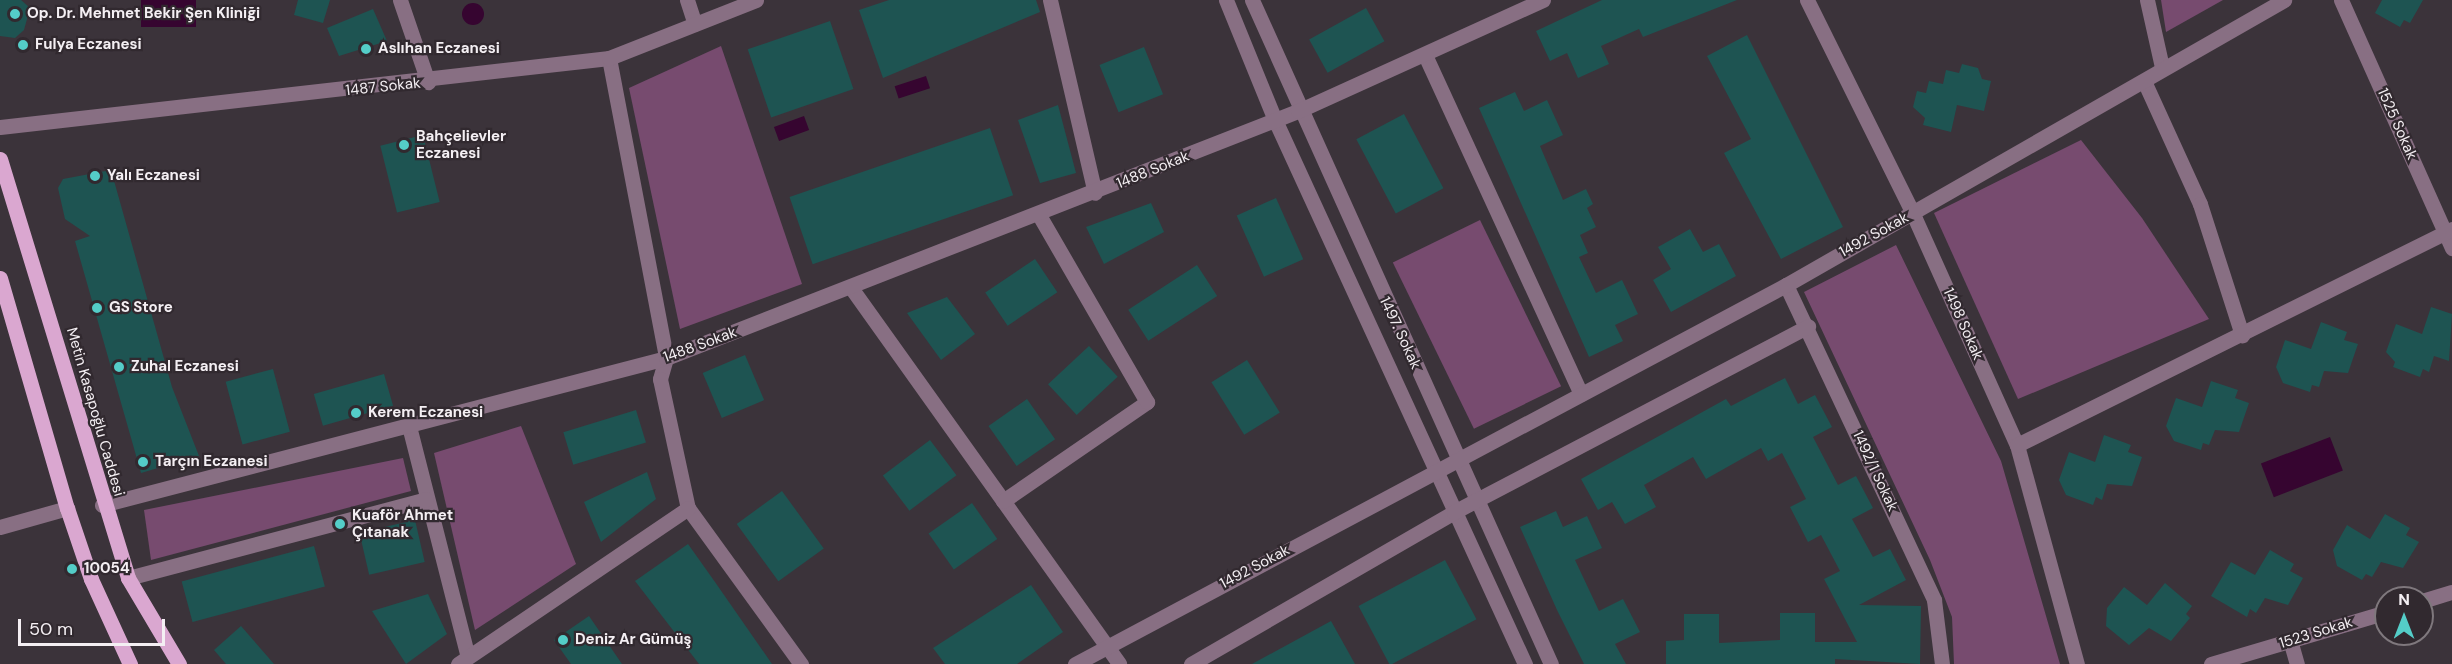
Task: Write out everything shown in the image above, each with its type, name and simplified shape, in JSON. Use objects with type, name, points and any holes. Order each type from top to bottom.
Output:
[{"type":"main road","name":"Metin Kasapoğlu Caddesi","points":[[0,159],[27,233],[102,505],[128,578],[179,664]]},
{"type":"main road","points":[[0,278],[67,508],[91,579],[130,664]]},
{"type":"street","points":[[400,0],[428,82]]},
{"type":"street","points":[[687,0],[695,24]]},
{"type":"street","name":"1487 Sokak","points":[[0,127],[428,82],[609,58],[756,0]]},
{"type":"street","points":[[1050,0],[1095,193]]},
{"type":"street","name":"1497. Sokak","points":[[1226,0],[1275,120],[1434,471],[1525,664]]},
{"type":"street","name":"1497. Sokak","points":[[1252,0],[1298,111],[1457,459],[1478,500],[1551,664]]},
{"type":"street","points":[[1298,111],[1543,0]]},
{"type":"street","name":"1498 Sokak","points":[[1807,0],[1912,214],[2017,445],[2077,664]]},
{"type":"street","points":[[2147,0],[2162,67]]},
{"type":"street","name":"1492 Sokak","points":[[1075,664],[1786,285],[2144,81],[2162,67],[2284,0]]},
{"type":"street","name":"1525 Sokak","points":[[2341,0],[2448,231],[2452,248]]},
{"type":"street","points":[[1425,55],[1581,394]]},
{"type":"street","points":[[609,58],[666,358],[660,379],[688,507],[801,664]]},
{"type":"street","points":[[2144,81],[2200,204],[2242,335]]},
{"type":"street","name":"1488 Sokak","points":[[102,505],[666,358],[852,289],[1298,111]]},
{"type":"street","points":[[1003,501],[1147,402],[1039,215]]},
{"type":"street","points":[[2017,445],[2448,231]]},
{"type":"street","name":"1492/1 Sokak","points":[[1786,285],[1808,326],[1934,600],[1942,664]]},
{"type":"street","points":[[852,289],[1119,664]]},
{"type":"street","points":[[1191,664],[1454,512],[1808,326]]},
{"type":"street","points":[[409,426],[463,661],[688,507]]},
{"type":"street","points":[[128,578],[426,499]]},
{"type":"street","points":[[0,526],[67,508]]},
{"type":"street","points":[[2434,597],[2452,592]]},
{"type":"street","name":"1523 Sokak","points":[[2211,664],[2374,616]]},
{"type":"street","points":[[2290,640],[2297,664]]},
{"type":"shaded area","points":[[141,0],[196,0],[196,27],[141,27]]},
{"type":"shaded area","points":[[2161,0],[2223,0],[2166,32]]},
{"type":"shaded area","points":[[473,3],[481,6],[484,14],[481,22],[473,25],[465,22],[462,14],[465,6]]},
{"type":"shaded area","points":[[721,46],[802,284],[680,329],[629,88]]},
{"type":"shaded area","points":[[926,76],[930,88],[899,99],[895,86]]},
{"type":"shaded area","points":[[804,116],[809,130],[779,141],[774,127]]},
{"type":"shaded area","points":[[2081,140],[2142,218],[2209,319],[2018,399],[1934,213]]},
{"type":"shaded area","points":[[1480,220],[1561,386],[1474,429],[1393,263]]},
{"type":"shaded area","points":[[1896,245],[2001,461],[2060,664],[1954,664],[1952,617],[1930,560],[1804,292]]},
{"type":"shaded area","points":[[521,426],[576,564],[475,630],[434,453]]},
{"type":"shaded area","points":[[2330,437],[2343,471],[2274,497],[2261,464]]},
{"type":"shaded area","points":[[403,458],[411,491],[151,560],[144,510]]},
{"type":"building","name":"Op. Dr. Mehmet Bekir Şen Kliniği","points":[[0,0],[21,0],[30,8],[24,30],[15,38],[0,36]]},
{"type":"building","points":[[298,0],[330,0],[323,23],[294,15]]},
{"type":"building","points":[[889,0],[1036,0],[1040,12],[883,78],[859,10]]},
{"type":"building","points":[[1602,0],[1737,0],[1643,37],[1639,29],[1601,46],[1609,64],[1578,78],[1567,53],[1550,61],[1536,31]]},
{"type":"building","points":[[2382,0],[2423,0],[2410,23],[2404,20],[2400,27],[2375,13]]},
{"type":"building","points":[[1366,8],[1384,41],[1328,73],[1309,40]]},
{"type":"building","points":[[373,9],[387,41],[339,56],[327,28]]},
{"type":"building","points":[[830,21],[853,89],[771,117],[748,49]]},
{"type":"building","points":[[1747,35],[1843,227],[1781,259],[1724,153],[1751,139],[1707,56]]},
{"type":"building","points":[[1144,47],[1163,94],[1119,112],[1099,65]]},
{"type":"building","points":[[1962,64],[1978,68],[1982,79],[1991,81],[1984,111],[1957,105],[1951,132],[1923,125],[1925,118],[1913,107],[1917,91],[1926,93],[1929,81],[1943,84],[1946,70],[1959,73]]},
{"type":"building","points":[[1515,92],[1524,111],[1547,100],[1563,135],[1540,146],[1563,200],[1586,189],[1593,204],[1587,208],[1596,227],[1580,235],[1588,253],[1579,257],[1596,293],[1622,280],[1638,314],[1615,325],[1623,341],[1589,357],[1479,108]]},
{"type":"building","points":[[1058,105],[1076,173],[1040,183],[1018,120]]},
{"type":"building","points":[[1404,114],[1443,188],[1396,214],[1356,139]]},
{"type":"building","points":[[990,128],[1013,195],[813,264],[790,197]]},
{"type":"building","points":[[423,135],[440,202],[397,213],[380,146]]},
{"type":"building","points":[[111,170],[172,387],[199,456],[141,473],[75,241],[90,236],[65,219],[58,188],[63,179]]},
{"type":"building","points":[[1276,198],[1303,259],[1264,277],[1237,215]]},
{"type":"building","points":[[1151,203],[1164,232],[1104,264],[1086,227]]},
{"type":"building","points":[[1690,229],[1703,252],[1719,244],[1736,276],[1671,312],[1653,280],[1671,269],[1658,247]]},
{"type":"building","points":[[1035,259],[1057,292],[1008,326],[985,293]]},
{"type":"building","points":[[1197,265],[1217,296],[1148,341],[1128,310]]},
{"type":"building","points":[[947,297],[975,334],[941,360],[907,313]]},
{"type":"building","points":[[2431,307],[2452,314],[2449,361],[2434,356],[2429,372],[2423,369],[2420,377],[2393,367],[2395,362],[2386,352],[2396,324],[2422,334]]},
{"type":"building","points":[[2321,322],[2347,332],[2344,340],[2358,344],[2348,373],[2324,371],[2319,387],[2312,385],[2310,392],[2283,383],[2276,367],[2285,340],[2311,349]]},
{"type":"building","points":[[1089,346],[1118,377],[1077,415],[1048,384]]},
{"type":"building","points":[[745,355],[764,400],[722,418],[703,373]]},
{"type":"building","points":[[1247,360],[1280,413],[1244,435],[1211,382]]},
{"type":"building","points":[[273,369],[290,432],[242,444],[226,382]]},
{"type":"building","points":[[384,374],[393,406],[323,426],[314,394]]},
{"type":"building","points":[[1785,378],[1798,404],[1815,395],[1832,427],[1813,437],[1838,485],[1856,476],[1873,508],[1852,519],[1873,557],[1890,549],[1906,580],[1859,605],[1921,606],[1920,664],[1835,659],[1835,664],[1666,664],[1666,641],[1684,640],[1684,614],[1719,614],[1719,643],[1780,640],[1780,613],[1815,613],[1815,642],[1857,642],[1824,579],[1840,571],[1821,535],[1808,542],[1790,507],[1806,499],[1782,453],[1768,461],[1761,448],[1706,479],[1693,457],[1644,485],[1656,507],[1625,524],[1612,502],[1598,510],[1581,479],[1726,399],[1731,406]]},
{"type":"building","points":[[2211,381],[2238,390],[2235,398],[2249,403],[2239,432],[2215,430],[2209,445],[2203,443],[2201,450],[2174,441],[2166,426],[2176,398],[2202,407]]},
{"type":"building","points":[[1027,399],[1055,439],[1017,466],[988,426]]},
{"type":"building","points":[[636,410],[646,443],[573,465],[563,432]]},
{"type":"building","points":[[2104,435],[2131,445],[2128,452],[2142,457],[2132,486],[2107,484],[2102,500],[2096,497],[2093,505],[2066,495],[2059,480],[2069,452],[2095,462]]},
{"type":"building","points":[[930,440],[956,475],[909,511],[883,476]]},
{"type":"building","points":[[647,472],[656,499],[601,542],[584,502]]},
{"type":"building","points":[[782,491],[824,548],[778,581],[737,524]]},
{"type":"building","points":[[972,503],[997,539],[954,569],[929,533]]},
{"type":"building","points":[[1556,511],[1563,527],[1587,516],[1602,548],[1575,560],[1599,611],[1623,599],[1640,632],[1615,644],[1626,664],[1584,664],[1557,610],[1520,527]]},
{"type":"building","points":[[2385,514],[2410,528],[2406,535],[2419,542],[2403,568],[2381,562],[2372,577],[2366,574],[2362,580],[2337,566],[2333,550],[2347,525],[2370,539]]},
{"type":"building","points":[[415,520],[425,562],[369,575],[359,533]]},
{"type":"building","points":[[688,544],[772,664],[699,664],[635,581]]},
{"type":"building","points":[[314,546],[325,587],[193,622],[182,581]]},
{"type":"building","points":[[2270,550],[2294,564],[2290,571],[2303,578],[2288,605],[2265,598],[2256,613],[2250,609],[2247,617],[2211,596],[2231,562],[2255,575]]},
{"type":"building","points":[[1445,560],[1476,619],[1389,664],[1358,606]]},
{"type":"building","points":[[2165,583],[2192,606],[2186,614],[2190,618],[2171,641],[2149,628],[2129,645],[2106,626],[2107,608],[2124,587],[2147,605]]},
{"type":"building","points":[[1031,585],[1063,632],[1017,664],[945,664],[933,648]]},
{"type":"building","points":[[428,594],[447,634],[406,664],[372,611]]},
{"type":"building","points":[[589,616],[622,664],[571,664],[554,640]]},
{"type":"building","points":[[1331,621],[1355,664],[1252,664]]},
{"type":"building","points":[[241,626],[274,664],[226,664],[214,650]]},
{"type":"place","name":"Op. Dr. Mehmet Bekir Şen Kliniği","points":[[15,14]]},
{"type":"place","name":"Fulya Eczanesi","points":[[23,45]]},
{"type":"place","name":"Aslıhan Eczanesi","points":[[366,49]]},
{"type":"place","name":"Bahçelievler Eczanesi","points":[[404,145]]},
{"type":"place","name":"Yalı Eczanesi","points":[[95,176]]},
{"type":"place","name":"GS Store","points":[[97,308]]},
{"type":"place","name":"Zuhal Eczanesi","points":[[119,367]]},
{"type":"place","name":"Kerem Eczanesi","points":[[356,413]]},
{"type":"place","name":"Tarçın Eczanesi","points":[[143,462]]},
{"type":"place","name":"Kuaför Ahmet Çıtanak","points":[[340,524]]},
{"type":"place","name":"10054","points":[[72,569]]},
{"type":"place","name":"Deniz Ar Gümüş","points":[[563,640]]}]
